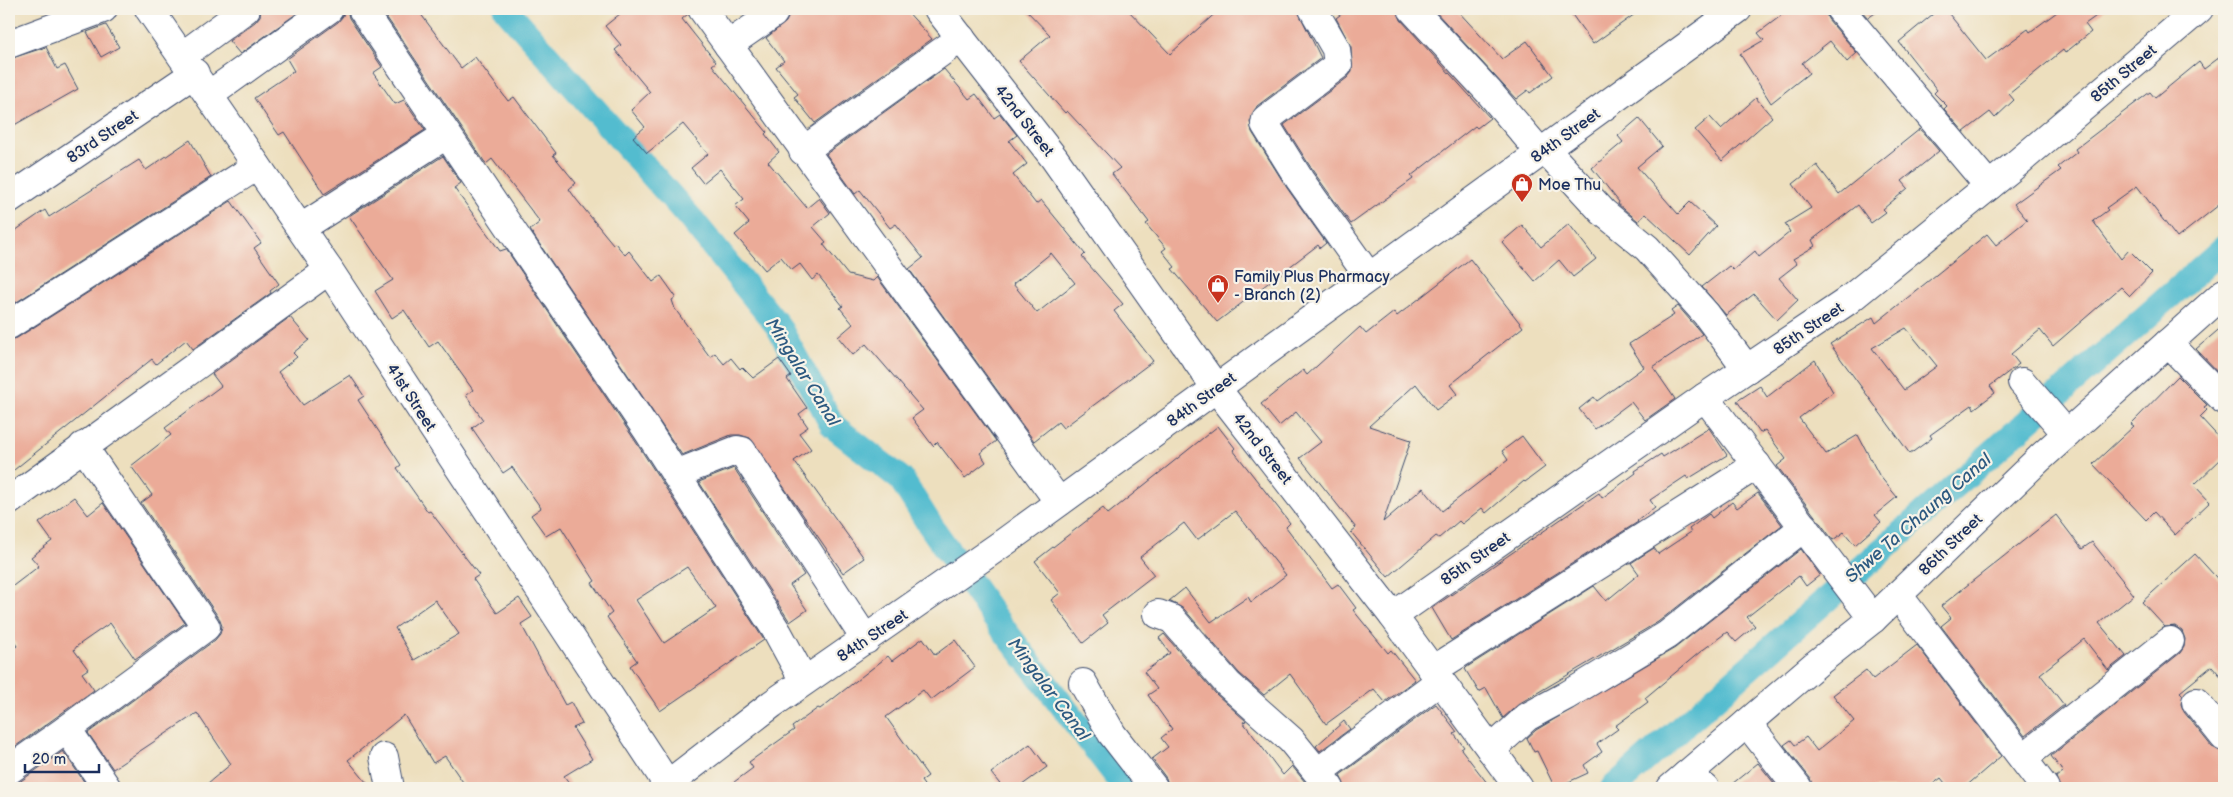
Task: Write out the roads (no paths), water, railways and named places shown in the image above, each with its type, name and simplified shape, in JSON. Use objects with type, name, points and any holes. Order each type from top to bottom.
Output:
[{"type":"street","points":[[9,44],[103,9]]},
{"type":"street","name":"41st Street","points":[[149,9],[329,270],[667,787]]},
{"type":"street","points":[[195,75],[246,9]]},
{"type":"street","points":[[195,75],[329,9]]},
{"type":"street","points":[[362,9],[676,474],[778,633],[804,681]]},
{"type":"street","points":[[702,9],[1059,502]]},
{"type":"street","points":[[728,45],[773,14],[776,9]]},
{"type":"street","name":"42nd Street","points":[[938,9],[1054,158],[1216,388],[1393,616],[1519,788]]},
{"type":"street","points":[[1313,9],[1336,49],[1338,65],[1266,119],[1265,124],[1300,180],[1369,277]]},
{"type":"street","points":[[1412,9],[1603,212],[1647,248],[1706,314],[1747,369]]},
{"type":"street","name":"84th Street","points":[[667,787],[804,681],[994,550],[1738,9]]},
{"type":"street","points":[[1840,9],[1989,186]]},
{"type":"street","name":"85th Street","points":[[1393,616],[1705,397],[1846,302],[1989,186],[2199,9]]},
{"type":"street","points":[[803,150],[960,38]]},
{"type":"street","name":"83rd Street","points":[[9,199],[195,75]]},
{"type":"street","points":[[301,228],[446,135]]},
{"type":"street","points":[[9,325],[257,166]]},
{"type":"street","points":[[9,501],[82,446],[329,270]]},
{"type":"street","name":"86th Street","points":[[1687,784],[1747,723],[1873,619],[1898,595],[2059,425],[2168,343],[2224,293]]},
{"type":"street","points":[[2168,343],[2224,400]]},
{"type":"street","points":[[2028,388],[2059,425]]},
{"type":"street","points":[[1705,397],[1841,574],[1873,619]]},
{"type":"street","points":[[9,770],[206,627],[82,446]]},
{"type":"street","points":[[676,474],[738,450],[742,451],[866,640]]},
{"type":"street","points":[[1158,614],[1172,619],[1228,684],[1291,740],[1324,780],[1437,675],[1757,465]]},
{"type":"street","points":[[1491,750],[1527,717],[1566,696],[1667,635],[1804,527]]},
{"type":"street","points":[[1898,595],[2045,788]]},
{"type":"street","points":[[2023,758],[2170,642]]},
{"type":"street","points":[[1083,683],[1112,734],[1154,788]]},
{"type":"street","points":[[2196,702],[2224,737]]},
{"type":"street","points":[[1747,723],[1798,788]]},
{"type":"street","points":[[67,729],[107,788]]},
{"type":"street","points":[[384,757],[390,788]]},
{"type":"waterway","name":"Mingalar Canal","points":[[506,9],[691,219],[778,326],[833,426],[901,479],[928,522],[994,617],[1126,788]]},
{"type":"waterway","name":"Shwe Ta Chaung Canal","points":[[1613,788],[2224,248]]},
{"type":"place","name":"Moe Thu","points":[[1522,203]]},
{"type":"place","name":"Family Plus Pharmacy - Branch (2)","points":[[1218,304]]}]
